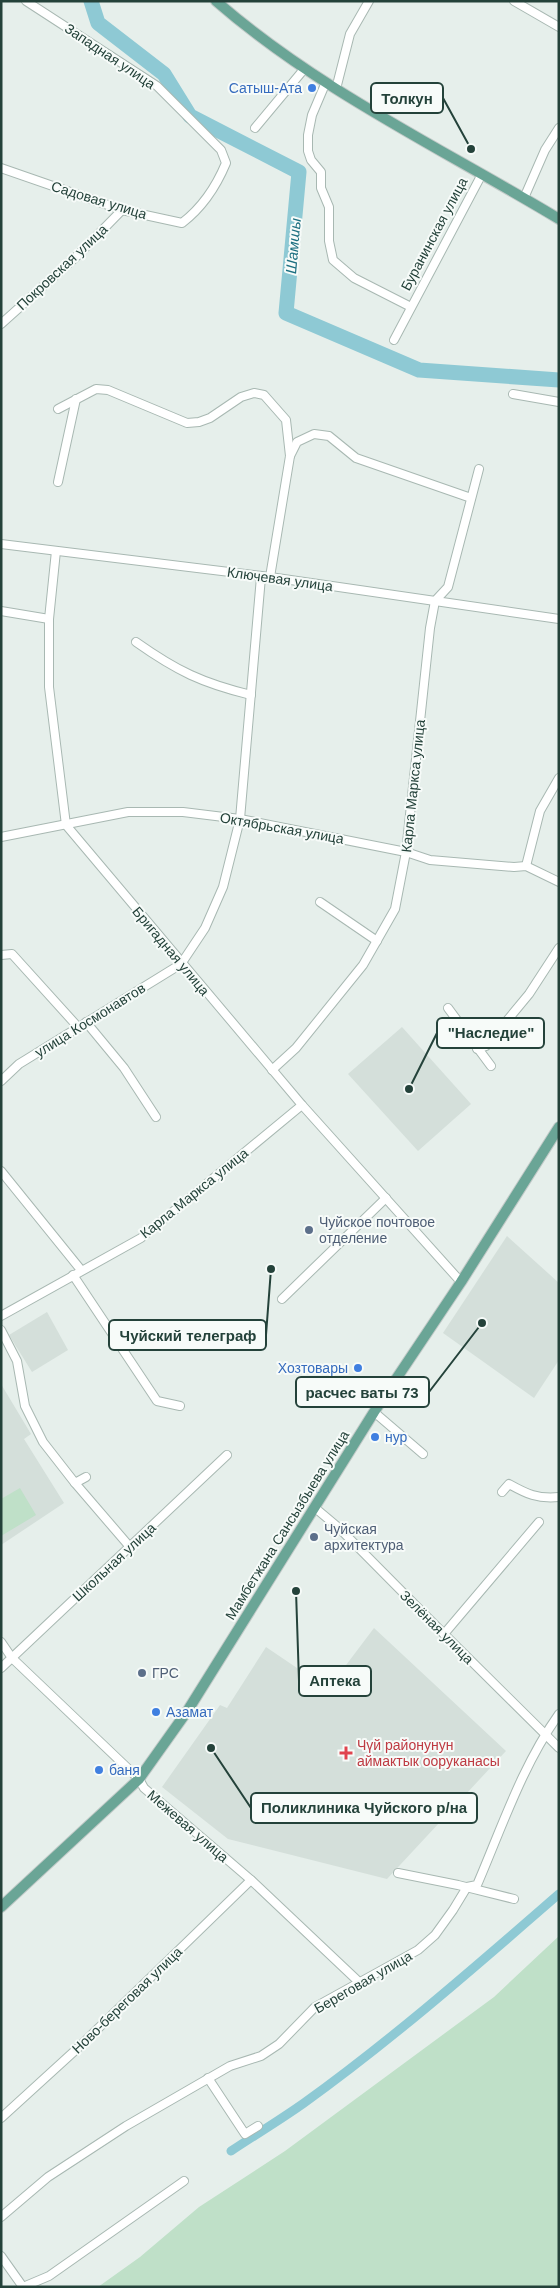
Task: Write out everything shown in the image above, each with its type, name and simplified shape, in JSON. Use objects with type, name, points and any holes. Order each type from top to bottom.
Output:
[{"type":"main road","name":"Буранинская улица","points":[[216,1],[242,24],[336,89],[559,219]]},
{"type":"main road","name":"Мамбетжана Сансызбыева улица","points":[[1,1907],[139,1779],[188,1710],[374,1412],[461,1282],[559,1127]]},
{"type":"street","name":"Западная улица","points":[[26,1],[157,86],[221,150],[226,163]]},
{"type":"street","points":[[514,1],[524,3],[559,27]]},
{"type":"street","points":[[336,89],[350,34],[367,2]]},
{"type":"street","points":[[255,128],[305,68]]},
{"type":"street","name":"Буранинская улица","points":[[326,82],[312,115],[308,135],[308,151],[311,160],[321,172],[321,188],[329,206],[329,241],[333,260],[354,278],[411,307]]},
{"type":"street","points":[[524,198],[545,150],[559,128]]},
{"type":"street","name":"Садовая улица","points":[[1,168],[122,210],[182,223],[196,212],[217,184],[226,163]]},
{"type":"street","name":"Буранинская улица","points":[[394,340],[482,174]]},
{"type":"street","name":"Покровская улица","points":[[1,324],[78,255],[122,210]]},
{"type":"street","points":[[58,409],[96,390],[108,390],[187,423],[199,422],[210,418],[241,397],[254,393],[264,395],[286,420],[290,456],[270,577]]},
{"type":"street","points":[[514,394],[559,402]]},
{"type":"street","points":[[58,482],[76,399]]},
{"type":"street","points":[[290,456],[297,442],[314,434],[329,436],[356,458],[471,498]]},
{"type":"street","name":"Карла Маркса улица","points":[[272,1070],[296,1048],[363,965],[395,909],[406,852],[429,638],[435,601],[448,587],[479,469]]},
{"type":"street","name":"Ключевая улица","points":[[1,544],[270,577],[559,619]]},
{"type":"street","points":[[56,551],[49,619],[49,687],[66,825]]},
{"type":"street","points":[[181,964],[204,928],[223,887],[240,819],[261,577]]},
{"type":"street","points":[[1,611],[49,619]]},
{"type":"street","points":[[136,642],[184,674],[212,686],[250,695]]},
{"type":"street","points":[[526,866],[540,811],[559,778]]},
{"type":"street","name":"Октябрьская улица","points":[[1,837],[128,812],[183,812],[240,819],[406,852],[430,860],[514,867],[526,866],[559,882]]},
{"type":"street","name":"Бригадная улица","points":[[66,825],[272,1070],[461,1282]]},
{"type":"street","points":[[320,902],[377,941]]},
{"type":"street","points":[[477,1049],[486,1046],[529,994],[559,948]]},
{"type":"street","points":[[1,956],[12,954],[78,1027]]},
{"type":"street","name":"улица Космонавтов","points":[[1,1081],[19,1064],[181,964]]},
{"type":"street","points":[[448,1008],[491,1066]]},
{"type":"street","points":[[86,1022],[124,1068],[156,1116]]},
{"type":"street","name":"Карла Маркса улица","points":[[1,1316],[141,1238],[302,1104]]},
{"type":"street","points":[[1,1171],[81,1270]]},
{"type":"street","points":[[282,1299],[386,1198]]},
{"type":"street","points":[[73,1275],[157,1401],[180,1406]]},
{"type":"street","points":[[1,1330],[17,1361],[25,1406],[43,1442],[130,1547]]},
{"type":"street","points":[[374,1412],[422,1454]]},
{"type":"street","name":"Школьная улица","points":[[1,1668],[227,1455]]},
{"type":"street","points":[[76,1483],[86,1477]]},
{"type":"street","points":[[502,1492],[509,1484],[526,1493],[542,1498],[559,1497]]},
{"type":"street","name":"Зелёная улица","points":[[314,1507],[339,1528],[559,1748]]},
{"type":"street","points":[[444,1634],[539,1522]]},
{"type":"street","name":"Межевая улица","points":[[1,1642],[12,1658],[139,1779],[144,1788],[252,1880],[360,1983]]},
{"type":"street","name":"Береговая улица","points":[[1,2217],[48,2177],[126,2126],[230,2066],[261,2056],[279,2044],[315,2007],[418,1950],[435,1935],[467,1887],[477,1885],[513,1795],[544,1735],[559,1714]]},
{"type":"street","points":[[398,1873],[514,1899]]},
{"type":"street","name":"Ново-береговая улица","points":[[1,2118],[80,2046],[252,1880]]},
{"type":"street","points":[[208,2078],[245,2134],[258,2126]]},
{"type":"street","points":[[1,2256],[23,2287],[49,2276],[184,2181]]},
{"type":"shaded area","points":[[402,1027],[471,1104],[418,1151],[348,1074]]},
{"type":"shaded area","points":[[507,1236],[559,1283],[559,1360],[534,1398],[443,1333]]},
{"type":"shaded area","points":[[47,1312],[68,1350],[32,1372],[9,1335]]},
{"type":"shaded area","points":[[1,1384],[31,1434],[24,1439],[64,1503],[1,1545]]},
{"type":"shaded area","name":"Чүй районунун аймактык ооруканасы","points":[[374,1628],[506,1751],[387,1879],[228,1839],[162,1787],[220,1705],[227,1708],[266,1647],[328,1689]]},
{"type":"green space","points":[[20,1488],[36,1515],[1,1536],[1,1499]]},
{"type":"green space","points":[[559,1936],[559,2287],[98,2287],[140,2257],[199,2207],[285,2151],[494,1997]]},
{"type":"waterway","name":"Шамшы","points":[[91,1],[98,23],[164,74],[190,116],[299,172],[286,313],[419,370],[559,380]]},
{"type":"waterway","points":[[231,2151],[337,2079],[434,2002],[559,1894]]},
{"type":"place","name":"Сатыш-Ата","points":[[312,88]]},
{"type":"place","name":"Толкун","points":[[471,149]]},
{"type":"place","name":"\"Наследие\"","points":[[409,1089]]},
{"type":"place","name":"Чуйское почтовое отделение","points":[[309,1230]]},
{"type":"place","name":"Чуйский телеграф","points":[[271,1269]]},
{"type":"place","name":"расчес ваты 73","points":[[482,1323]]},
{"type":"place","name":"Хозтовары","points":[[358,1368]]},
{"type":"place","name":"нур","points":[[375,1437]]},
{"type":"place","name":"Чуйская архитектура","points":[[314,1537]]},
{"type":"place","name":"Аптека","points":[[296,1591]]},
{"type":"place","name":"ГРС","points":[[142,1673]]},
{"type":"place","name":"Азамат","points":[[156,1712]]},
{"type":"place","name":"Поликлиника Чуйского р/на","points":[[211,1748]]},
{"type":"place","name":"Чүй районунун аймактык ооруканасы","points":[[346,1753]]},
{"type":"place","name":"баня","points":[[99,1770]]}]
